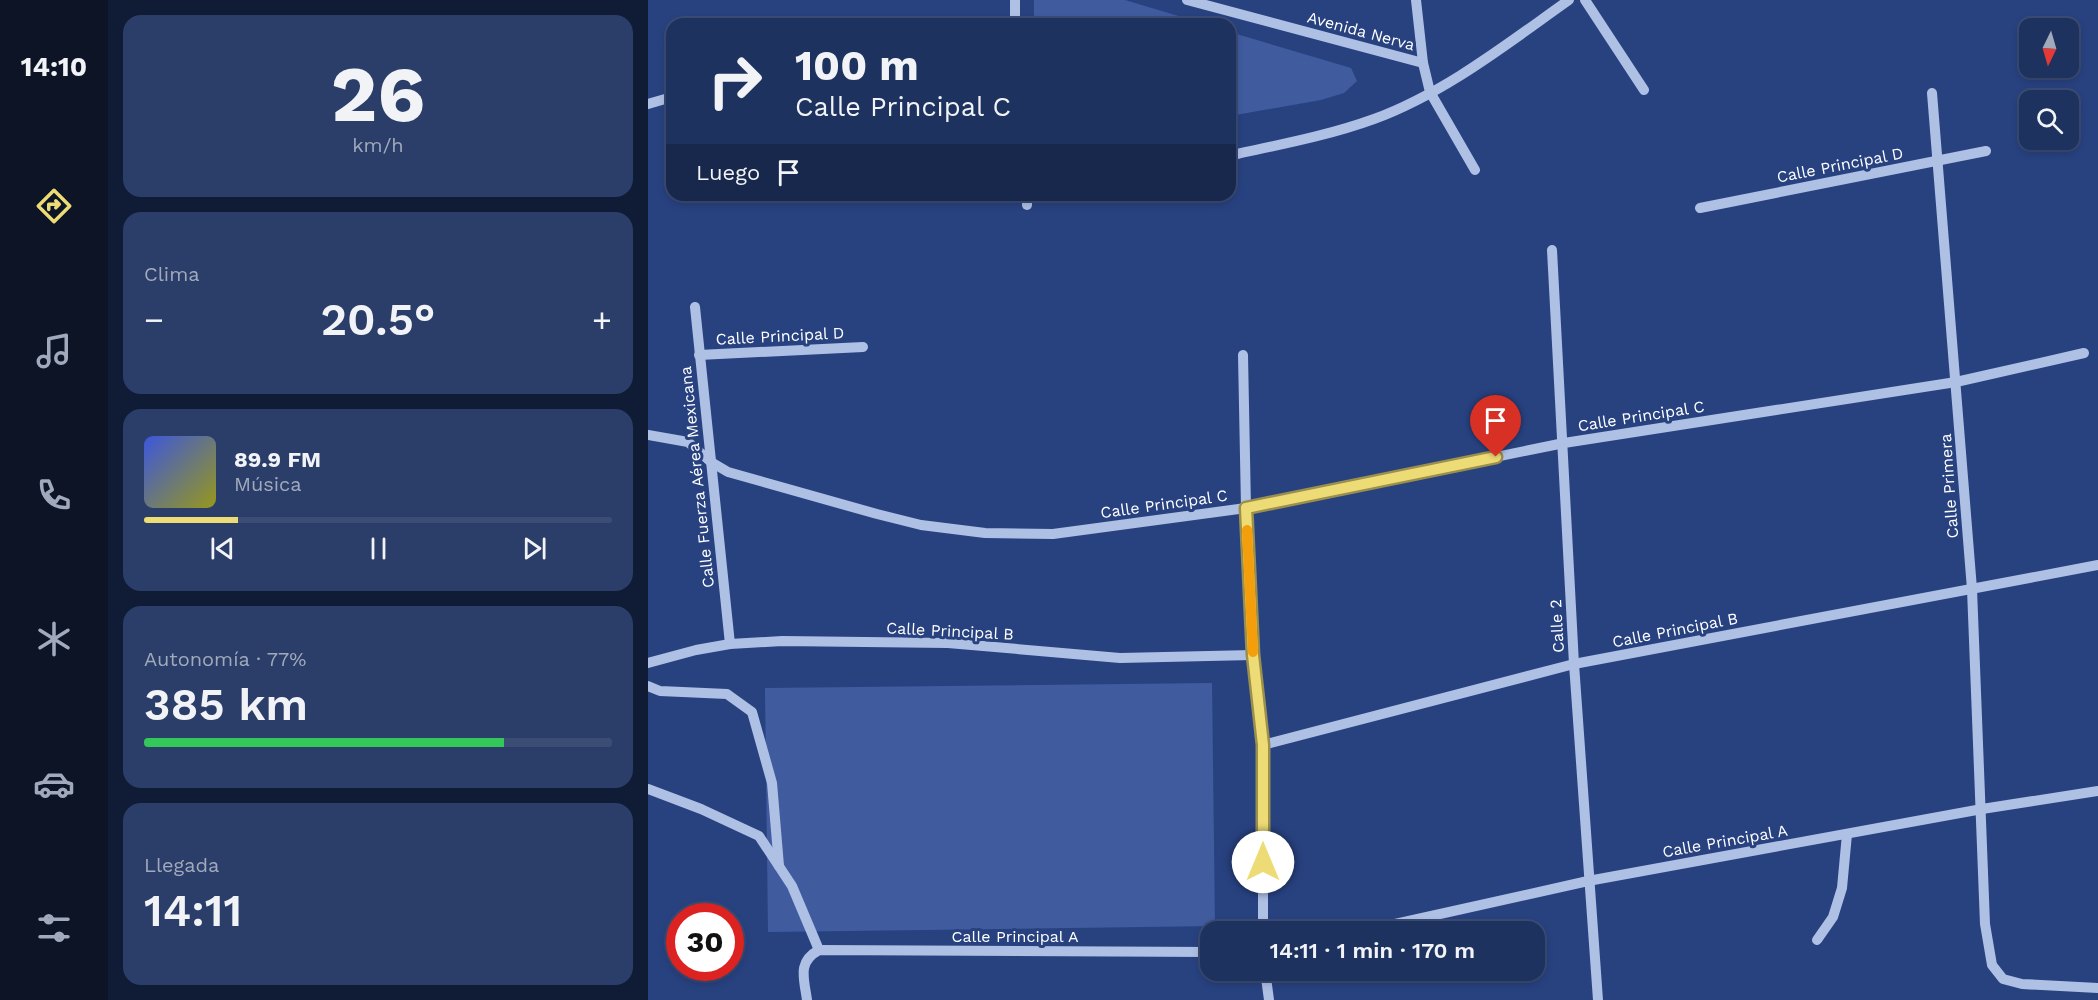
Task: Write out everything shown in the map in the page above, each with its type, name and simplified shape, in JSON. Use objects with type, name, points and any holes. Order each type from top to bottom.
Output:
[{"type":"street","points":[[1015,0],[1015,18]]},
{"type":"street","name":"Avenida Nerva","points":[[1187,0],[1423,63]]},
{"type":"street","points":[[1416,0],[1423,63],[1430,92],[1475,170]]},
{"type":"street","points":[[1236,154],[1332,133],[1377,118],[1470,70],[1569,0]]},
{"type":"street","points":[[1585,0],[1644,90]]},
{"type":"street","name":"Calle Primera","points":[[1932,93],[1972,589],[1985,924],[1992,965],[2003,979],[2022,984],[2098,988]]},
{"type":"street","points":[[648,104],[666,99]]},
{"type":"street","name":"Calle Principal D","points":[[1700,208],[1986,151]]},
{"type":"street","name":"Calle 2","points":[[1552,250],[1574,664],[1598,1000]]},
{"type":"street","name":"Calle Fuerza Aérea Mexicana","points":[[695,306],[730,644]]},
{"type":"street","name":"Calle Principal D","points":[[699,355],[863,347]]},
{"type":"street","name":"Calle Principal C","points":[[648,435],[688,442],[711,462],[728,472],[921,525],[985,533],[1053,534],[1246,508],[1564,443],[1956,382],[2084,354]]},
{"type":"street","points":[[1243,355],[1246,508],[1253,655],[1263,745],[1263,921]]},
{"type":"street","name":"Calle Principal B","points":[[1263,745],[1574,664],[2098,565]]},
{"type":"street","name":"Calle Principal B","points":[[648,663],[696,650],[730,644],[782,641],[948,643],[1120,658],[1253,655]]},
{"type":"street","points":[[648,686],[660,691],[728,694],[752,712],[772,783],[779,866]]},
{"type":"street","points":[[648,789],[701,808],[759,836],[792,886],[819,950],[809,956],[803,970],[807,1000]]},
{"type":"street","name":"Calle Principal A","points":[[1408,921],[1588,881],[1982,809],[2098,791]]},
{"type":"street","points":[[1817,940],[1833,917],[1842,888],[1847,834]]},
{"type":"street","name":"Calle Principal A","points":[[819,950],[1200,952]]},
{"type":"street","points":[[1266,981],[1269,1000]]},
{"type":"shaded area","points":[[1034,0],[1125,0],[1185,18],[1034,18]]},
{"type":"shaded area","points":[[1236,34],[1351,68],[1357,81],[1344,93],[1321,100],[1236,115]]},
{"type":"shaded area","points":[[1212,683],[1215,921],[1200,921],[1200,926],[768,932],[765,688]]},
{"type":"slow traffic","points":[[1247,530],[1253,652]]},
{"type":"route","points":[[1263,862],[1263,745],[1253,655],[1246,508],[1496,457]]}]
